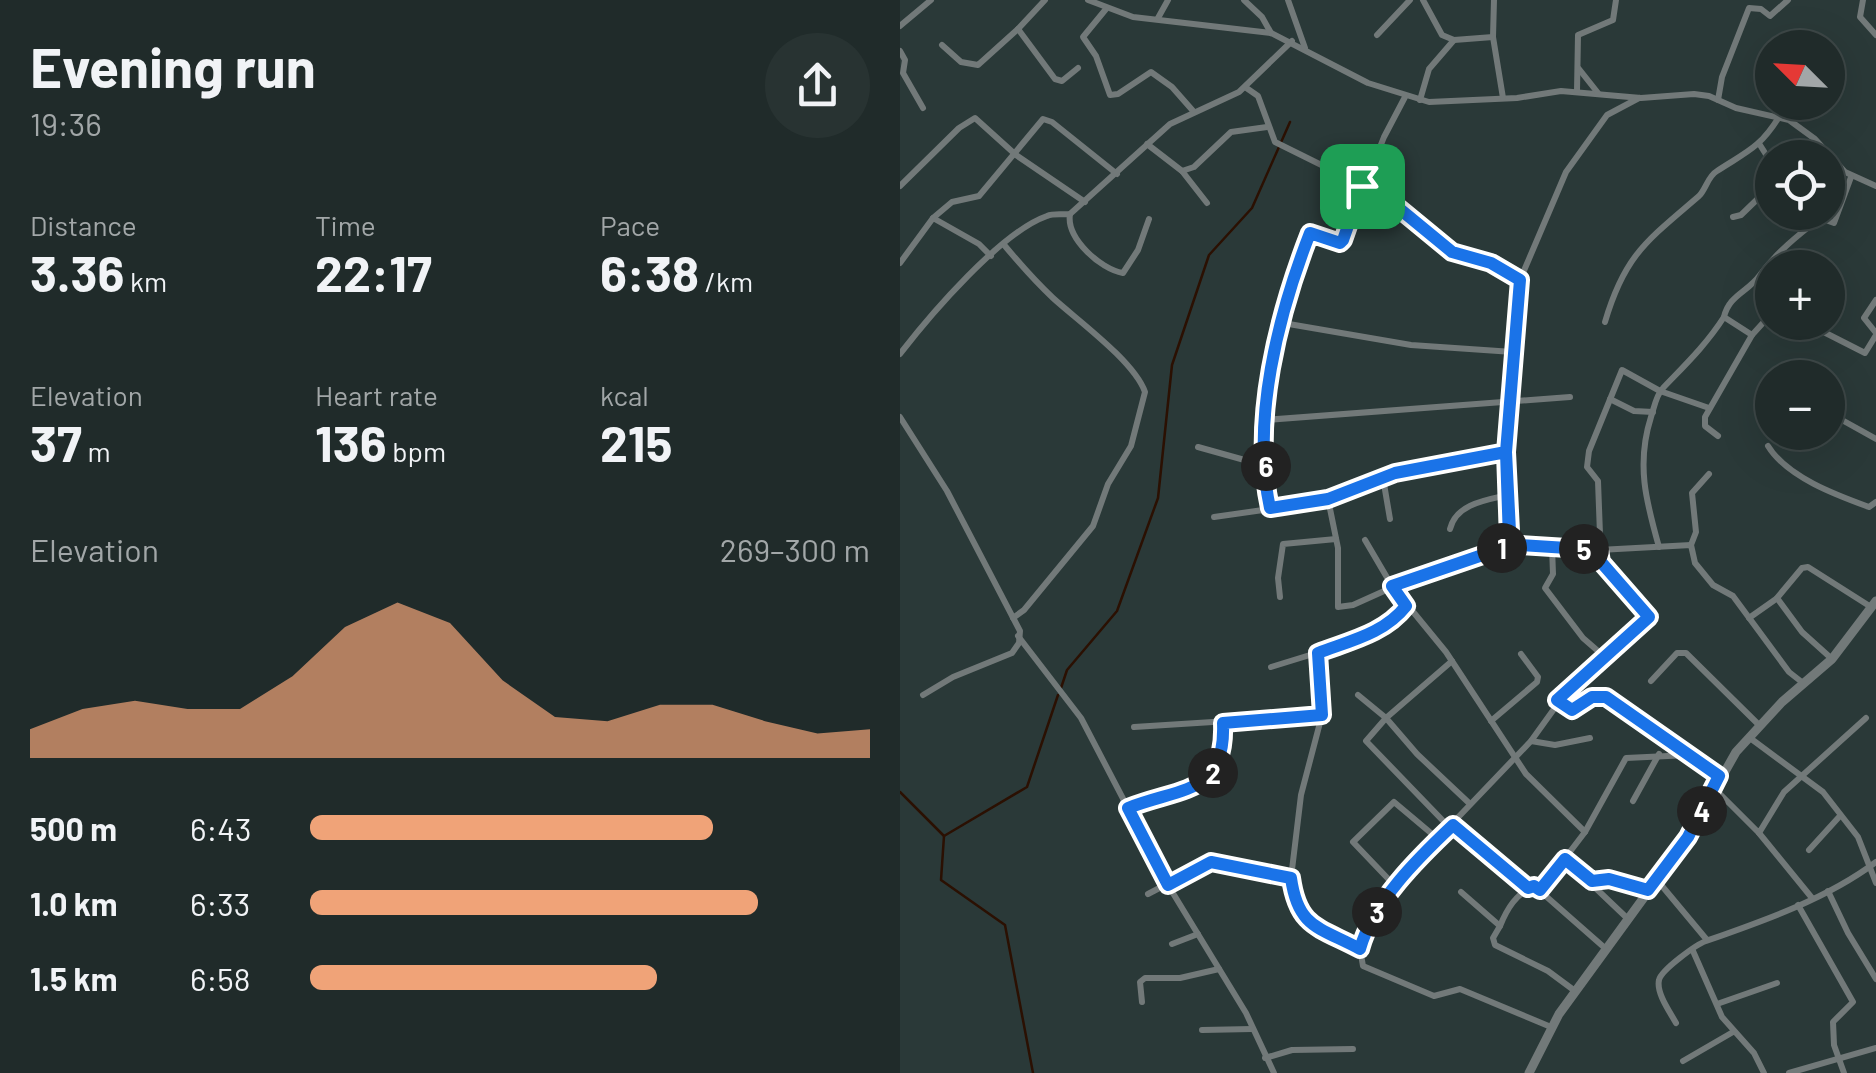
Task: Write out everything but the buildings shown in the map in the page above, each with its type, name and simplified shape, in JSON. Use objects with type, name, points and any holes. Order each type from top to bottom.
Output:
[{"type":"street","points":[[900,26],[931,0]]},
{"type":"street","points":[[942,44],[962,62],[978,66],[1045,0]]},
{"type":"street","points":[[1158,18],[1168,0]]},
{"type":"street","points":[[1244,0],[1262,17],[1270,33]]},
{"type":"street","points":[[1377,35],[1410,0]]},
{"type":"street","points":[[1423,0],[1442,35],[1454,40],[1493,37]]},
{"type":"street","points":[[1494,0],[1493,37],[1503,98]]},
{"type":"street","points":[[1577,91],[1578,34],[1613,20],[1616,0]]},
{"type":"street","points":[[1718,100],[1745,14],[1755,8],[1770,16],[1788,0]]},
{"type":"street","points":[[1863,0],[1860,17],[1876,35]]},
{"type":"street","points":[[1094,1],[1106,9],[1270,33],[1368,83],[1420,100],[1577,91],[1641,98],[1694,94],[1755,110]]},
{"type":"street","points":[[1289,1],[1305,49]]},
{"type":"street","points":[[1106,9],[1083,37],[1096,56],[1110,95],[1118,94],[1150,72],[1172,87],[1194,112]]},
{"type":"street","points":[[1018,29],[1055,79],[1062,81],[1078,68]]},
{"type":"street","points":[[900,354],[961,283],[990,256],[1049,215],[1070,214],[1170,124],[1245,86],[1288,40]]},
{"type":"street","points":[[1420,100],[1429,69],[1454,40]]},
{"type":"street","points":[[900,51],[905,60],[901,67],[923,108]]},
{"type":"street","points":[[1578,68],[1598,92]]},
{"type":"street","points":[[1245,86],[1258,96],[1267,127],[1279,144],[1384,196],[1452,252],[1491,263],[1520,280]]},
{"type":"street","points":[[1270,508],[1265,420],[1269,369],[1294,274],[1310,233],[1340,243],[1362,186],[1406,96]]},
{"type":"street","points":[[1506,544],[1510,531],[1506,452],[1520,280],[1566,172],[1607,115],[1641,98]]},
{"type":"street","points":[[900,186],[947,138],[975,118],[1016,155],[1085,202]]},
{"type":"street","points":[[900,262],[933,218],[952,202],[980,196],[1040,120],[1046,120],[1117,174]]},
{"type":"street","points":[[1784,120],[1815,139],[1851,176],[1876,186]]},
{"type":"street","points":[[1182,170],[1194,167],[1231,132],[1267,127]]},
{"type":"street","points":[[1147,144],[1182,170],[1206,204]]},
{"type":"street","points":[[1605,322],[1616,285],[1632,257],[1670,216],[1703,192],[1714,172],[1755,148]]},
{"type":"street","points":[[1658,547],[1642,487],[1641,452],[1660,391],[1692,360],[1735,295],[1759,278],[1776,254],[1820,218],[1834,223],[1851,176]]},
{"type":"street","points":[[1733,217],[1755,201]]},
{"type":"street","points":[[1070,214],[1068,228],[1073,238],[1110,270],[1123,273],[1138,250],[1149,219]]},
{"type":"street","points":[[933,218],[979,244],[990,256]]},
{"type":"street","points":[[1005,246],[1051,296],[1085,322],[1134,373],[1145,392],[1131,446],[1108,484],[1093,526],[1024,610],[1013,618]]},
{"type":"street","points":[[1839,340],[1865,353],[1876,334],[1864,318],[1876,300]]},
{"type":"street","points":[[1724,317],[1752,335]]},
{"type":"street","points":[[1283,324],[1411,345],[1513,352]]},
{"type":"street","points":[[1718,436],[1705,426],[1709,408],[1755,332]]},
{"type":"street","points":[[1550,1027],[1460,989],[1451,989],[1442,997],[1434,996],[1363,966],[1360,949],[1376,913],[1396,887],[1531,741],[1557,700],[1649,617],[1601,562],[1598,481],[1587,466],[1610,399],[1625,369],[1660,391],[1709,408]]},
{"type":"street","points":[[1265,420],[1570,397]]},
{"type":"street","points":[[1610,399],[1634,411],[1653,412]]},
{"type":"street","points":[[900,418],[947,491],[1020,631],[1012,654],[953,677],[923,695]]},
{"type":"street","points":[[1845,422],[1876,439]]},
{"type":"street","points":[[1198,447],[1266,466]]},
{"type":"street","points":[[1771,450],[1779,463],[1854,501],[1870,507],[1876,502]]},
{"type":"street","points":[[1214,517],[1328,499],[1383,478],[1471,456],[1506,452]]},
{"type":"street","points":[[1709,474],[1692,494],[1696,532],[1690,545],[1696,563],[1713,584],[1734,596],[1789,672],[1804,684]]},
{"type":"street","points":[[1383,478],[1390,519]]},
{"type":"street","points":[[1450,529],[1453,516],[1460,511],[1508,494]]},
{"type":"street","points":[[1328,499],[1336,539],[1338,607],[1353,605],[1392,586],[1506,544],[1599,550],[1690,545]]},
{"type":"street","points":[[1280,597],[1278,578],[1283,544],[1336,539]]},
{"type":"street","points":[[1365,540],[1392,586],[1452,661],[1514,758],[1534,784],[1585,832]]},
{"type":"street","points":[[1552,548],[1552,574],[1545,588],[1583,638],[1606,658]]},
{"type":"street","points":[[1530,1073],[1550,1027],[1688,837],[1719,776],[1759,725],[1832,659],[1873,604],[1808,567],[1802,568],[1777,598],[1748,618]]},
{"type":"street","points":[[1777,598],[1802,632],[1832,659]]},
{"type":"street","points":[[1271,667],[1365,638],[1406,606]]},
{"type":"street","points":[[1018,636],[1081,718],[1168,885],[1219,969],[1274,1073]]},
{"type":"street","points":[[1318,653],[1322,715],[1292,845],[1295,907],[1303,916],[1360,949]]},
{"type":"street","points":[[1651,681],[1676,653],[1686,653],[1759,725]]},
{"type":"street","points":[[1491,722],[1537,682],[1538,677],[1522,654]]},
{"type":"street","points":[[1452,661],[1386,718],[1366,741],[1451,827],[1528,888]]},
{"type":"street","points":[[1358,695],[1386,718],[1416,754],[1469,804]]},
{"type":"street","points":[[1557,700],[1572,710],[1592,697],[1606,697],[1719,776]]},
{"type":"street","points":[[1134,727],[1322,715]]},
{"type":"street","points":[[1759,833],[1784,792],[1866,718]]},
{"type":"street","points":[[1128,808],[1176,793],[1212,774],[1221,762],[1223,723]]},
{"type":"street","points":[[1749,737],[1823,792],[1858,837],[1873,865],[1876,884]]},
{"type":"street","points":[[1531,741],[1555,745],[1590,738]]},
{"type":"street","points":[[1633,801],[1660,754]]},
{"type":"street","points":[[1540,890],[1585,832],[1626,758],[1690,755]]},
{"type":"street","points":[[1713,787],[1759,833],[1812,898]]},
{"type":"street","points":[[1396,887],[1353,842],[1394,802],[1438,839]]},
{"type":"street","points":[[1809,850],[1839,817]]},
{"type":"street","points":[[1565,859],[1628,919]]},
{"type":"street","points":[[1148,894],[1211,862],[1291,878]]},
{"type":"street","points":[[1676,1022],[1658,980],[1674,962],[1707,940],[1724,938],[1828,891],[1873,865]]},
{"type":"street","points":[[1592,881],[1609,879],[1648,890]]},
{"type":"street","points":[[1657,880],[1707,940]]},
{"type":"street","points":[[1575,991],[1548,971],[1495,946],[1492,938],[1508,909],[1534,886],[1606,948]]},
{"type":"street","points":[[1828,891],[1876,978]]},
{"type":"street","points":[[1462,892],[1500,926]]},
{"type":"street","points":[[1798,904],[1853,1002],[1833,1022],[1834,1045],[1844,1073]]},
{"type":"street","points":[[1172,944],[1198,934]]},
{"type":"street","points":[[1693,951],[1733,1032],[1754,1052],[1764,1073]]},
{"type":"street","points":[[1142,1002],[1140,982],[1144,978],[1180,978],[1219,969]]},
{"type":"street","points":[[1718,1004],[1777,983]]},
{"type":"street","points":[[1202,1030],[1252,1028]]},
{"type":"street","points":[[1682,1061],[1733,1032]]},
{"type":"street","points":[[1789,1073],[1876,1048]]},
{"type":"street","points":[[1265,1058],[1292,1050],[1353,1049]]},
{"type":"waterway","points":[[1061,688],[1067,670],[1117,611],[1158,498],[1172,365],[1209,255],[1252,208],[1290,122]]},
{"type":"waterway","points":[[944,836],[1027,787],[1058,695]]},
{"type":"waterway","points":[[900,792],[944,836],[941,880],[1005,925],[1033,1073]]},
{"type":"route","points":[[1362,186],[1343,240],[1340,243],[1310,233],[1294,274],[1269,369],[1264,476],[1270,508],[1328,499],[1395,473],[1506,452],[1510,531],[1509,540],[1506,544],[1599,550],[1601,562],[1649,617],[1557,700],[1572,710],[1592,697],[1606,697],[1719,776],[1688,837],[1648,890],[1609,879],[1592,881],[1565,859],[1540,890],[1528,888],[1453,825],[1403,874],[1392,896],[1376,913],[1360,949],[1303,916],[1295,907],[1291,878],[1211,862],[1168,885],[1128,808],[1176,793],[1212,774],[1221,762],[1223,723],[1322,715],[1318,653],[1365,638],[1401,613],[1406,606],[1392,586],[1503,548],[1509,540],[1506,452],[1520,280],[1491,263],[1452,252],[1384,196],[1362,186]]}]
